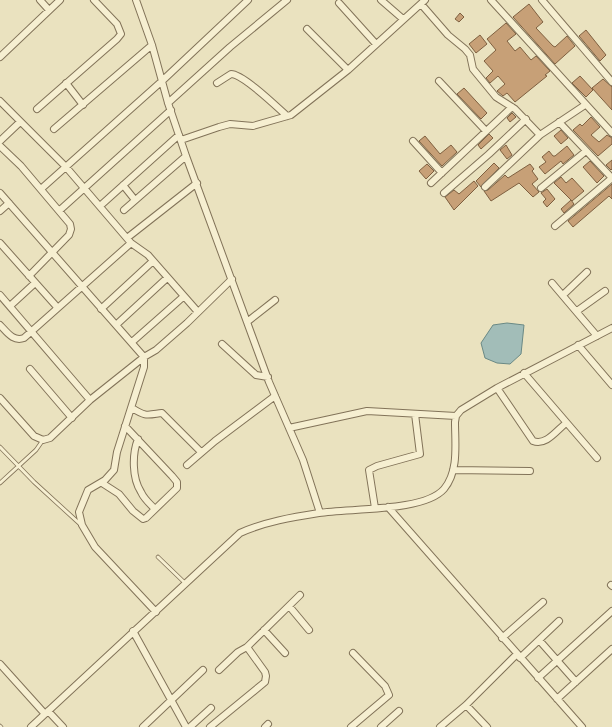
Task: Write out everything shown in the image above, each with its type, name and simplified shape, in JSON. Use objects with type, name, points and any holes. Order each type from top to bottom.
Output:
[{"type":"street","points":[[40,0],[49,10]]},
{"type":"street","points":[[0,57],[60,0]]},
{"type":"street","points":[[37,109],[121,34],[117,24],[94,0]]},
{"type":"street","points":[[136,0],[152,45],[168,103],[186,156],[275,396],[302,460],[320,512]]},
{"type":"street","points":[[41,189],[162,81],[248,0]]},
{"type":"street","points":[[168,103],[278,2],[288,0]]},
{"type":"street","points":[[381,0],[403,19]]},
{"type":"street","points":[[491,0],[612,133]]},
{"type":"street","points":[[542,0],[612,82]]},
{"type":"street","points":[[100,206],[180,138],[230,124],[253,126],[287,116],[313,99],[348,70],[423,2],[448,35],[467,51],[473,69],[496,97],[512,106],[540,135]]},
{"type":"street","points":[[339,3],[376,44]]},
{"type":"street","points":[[307,29],[348,70]]},
{"type":"street","points":[[54,129],[152,45]]},
{"type":"street","points":[[218,83],[231,74],[242,77],[273,102],[287,116]]},
{"type":"street","points":[[439,81],[486,131]]},
{"type":"street","points":[[66,83],[83,104]]},
{"type":"street","points":[[0,101],[66,167],[131,244],[142,250],[153,261],[198,312]]},
{"type":"street","points":[[485,187],[540,135],[585,105]]},
{"type":"street","points":[[431,183],[512,106]]},
{"type":"street","points":[[60,210],[171,110]]},
{"type":"street","points":[[444,193],[526,119]]},
{"type":"street","points":[[0,141],[20,122]]},
{"type":"street","points":[[555,226],[612,178],[559,122]]},
{"type":"street","points":[[413,141],[442,173]]},
{"type":"street","points":[[0,146],[60,210],[70,224],[71,229],[69,235],[29,276]]},
{"type":"street","points":[[541,188],[586,150]]},
{"type":"street","points":[[124,210],[186,156]]},
{"type":"street","points":[[127,238],[197,183]]},
{"type":"street","points":[[123,185],[135,200]]},
{"type":"street","points":[[0,193],[82,286],[100,309],[132,342],[144,357],[144,367],[117,452],[114,470],[102,482],[88,490],[79,512],[82,525],[95,547],[156,612]]},
{"type":"street","points":[[0,211],[9,203]]},
{"type":"street","points":[[0,243],[57,307]]},
{"type":"street","points":[[0,325],[9,335],[19,340],[31,332],[57,307],[131,244]]},
{"type":"street","points":[[100,309],[153,261]]},
{"type":"street","points":[[563,295],[587,272]]},
{"type":"street","points":[[116,325],[167,278]]},
{"type":"street","points":[[0,398],[34,436],[43,440],[50,438],[90,400],[144,357],[156,350],[187,323],[232,279]]},
{"type":"street","points":[[10,306],[35,283]]},
{"type":"street","points":[[552,283],[597,336]]},
{"type":"street","points":[[577,311],[605,291]]},
{"type":"street","points":[[0,295],[90,400]]},
{"type":"street","points":[[132,342],[184,297]]},
{"type":"street","points":[[247,322],[275,300]]},
{"type":"street","points":[[31,727],[240,533],[251,528],[320,512],[388,507],[423,501],[439,494],[450,480],[453,470],[456,416],[461,410],[496,388],[611,330]]},
{"type":"street","points":[[222,344],[256,375],[268,377]]},
{"type":"street","points":[[578,346],[612,385]]},
{"type":"street","points":[[30,369],[72,418]]},
{"type":"street","points":[[524,374],[598,458]]},
{"type":"street","points":[[496,388],[533,441],[538,443],[544,442],[566,423]]},
{"type":"street","points":[[187,465],[201,452],[275,396]]},
{"type":"street","points":[[132,408],[142,415],[148,416],[162,412],[201,452]]},
{"type":"street","points":[[289,428],[367,411],[456,416]]},
{"type":"street","points":[[374,508],[369,470],[377,466],[420,454],[415,414]]},
{"type":"street","points":[[102,482],[119,494],[139,518],[143,519],[146,518],[177,488],[178,485],[172,476],[125,426]]},
{"type":"street","points":[[138,439],[134,459],[138,487],[143,496],[155,509]]},
{"type":"street","points":[[453,470],[530,471]]},
{"type":"street","points":[[388,507],[582,727]]},
{"type":"street","points":[[219,670],[238,652],[247,647],[300,595]]},
{"type":"street","points":[[502,638],[543,602]]},
{"type":"street","points":[[288,606],[309,630]]},
{"type":"street","points":[[538,678],[610,615]]},
{"type":"street","points":[[445,726],[518,656],[539,640],[559,621]]},
{"type":"street","points":[[264,630],[285,653]]},
{"type":"street","points":[[133,631],[185,726],[211,708]]},
{"type":"street","points":[[539,640],[576,682]]},
{"type":"street","points":[[210,727],[265,682],[265,672],[247,647]]},
{"type":"street","points":[[557,699],[612,649]]},
{"type":"street","points":[[351,727],[389,695],[384,686],[353,653]]},
{"type":"street","points":[[0,664],[46,712],[63,727]]},
{"type":"street","points":[[143,727],[203,670]]},
{"type":"street","points":[[466,705],[487,727]]},
{"type":"street","points":[[381,727],[399,711]]},
{"type":"lane","points":[[0,483],[19,466],[43,440]]},
{"type":"lane","points":[[0,447],[82,525]]},
{"type":"lane","points":[[158,557],[185,583]]},
{"type":"water","points":[[507,323],[524,325],[521,354],[510,364],[497,363],[485,358],[481,343],[493,325]]},
{"type":"building","points":[[529,4],[543,22],[536,28],[553,46],[555,47],[567,36],[575,46],[555,64],[513,17]]},
{"type":"building","points":[[460,13],[464,17],[459,22],[455,19]]},
{"type":"building","points":[[506,23],[516,34],[507,41],[515,51],[520,47],[531,60],[536,56],[550,71],[545,75],[547,76],[515,102],[507,93],[503,96],[497,91],[505,84],[498,76],[490,83],[486,78],[493,71],[484,61],[496,50],[487,39]]},
{"type":"building","points":[[586,30],[606,55],[600,61],[579,36]]},
{"type":"building","points":[[480,35],[487,44],[476,53],[469,44]]},
{"type":"building","points":[[580,76],[593,90],[586,97],[572,83]]},
{"type":"building","points":[[603,79],[612,87],[612,110],[592,88]]},
{"type":"building","points":[[464,88],[487,113],[481,119],[457,94]]},
{"type":"building","points":[[512,113],[516,117],[510,122],[507,118]]},
{"type":"building","points":[[591,117],[600,127],[591,135],[599,142],[607,135],[612,138],[612,144],[598,156],[573,130],[580,124],[582,126]]},
{"type":"building","points":[[561,130],[568,138],[561,144],[554,136]]},
{"type":"building","points":[[489,134],[493,138],[481,149],[478,145]]},
{"type":"building","points":[[425,136],[440,154],[451,145],[457,152],[442,166],[419,141]]},
{"type":"building","points":[[506,145],[512,155],[507,159],[500,150]]},
{"type":"building","points":[[567,146],[574,155],[563,164],[561,161],[545,174],[539,167],[546,162],[542,157],[549,151],[553,156],[555,156]]},
{"type":"building","points":[[612,160],[612,169],[611,170],[606,165]]},
{"type":"building","points":[[590,161],[604,176],[597,183],[583,167]]},
{"type":"building","points":[[494,163],[499,168],[481,187],[476,181]]},
{"type":"building","points":[[427,164],[434,171],[426,179],[419,171]]},
{"type":"building","points":[[530,164],[534,169],[532,171],[538,179],[532,184],[539,192],[533,197],[519,183],[491,201],[484,191],[488,190],[505,175],[508,178]]},
{"type":"building","points":[[561,177],[566,183],[572,178],[584,191],[572,201],[554,183]]},
{"type":"building","points":[[474,181],[478,186],[454,210],[445,197],[454,190],[459,194]]},
{"type":"building","points":[[612,184],[612,199],[609,196],[573,227],[568,221]]},
{"type":"building","points":[[547,189],[555,199],[547,207],[543,202],[546,199],[541,193]]},
{"type":"building","points":[[571,200],[574,204],[564,213],[561,209]]}]
